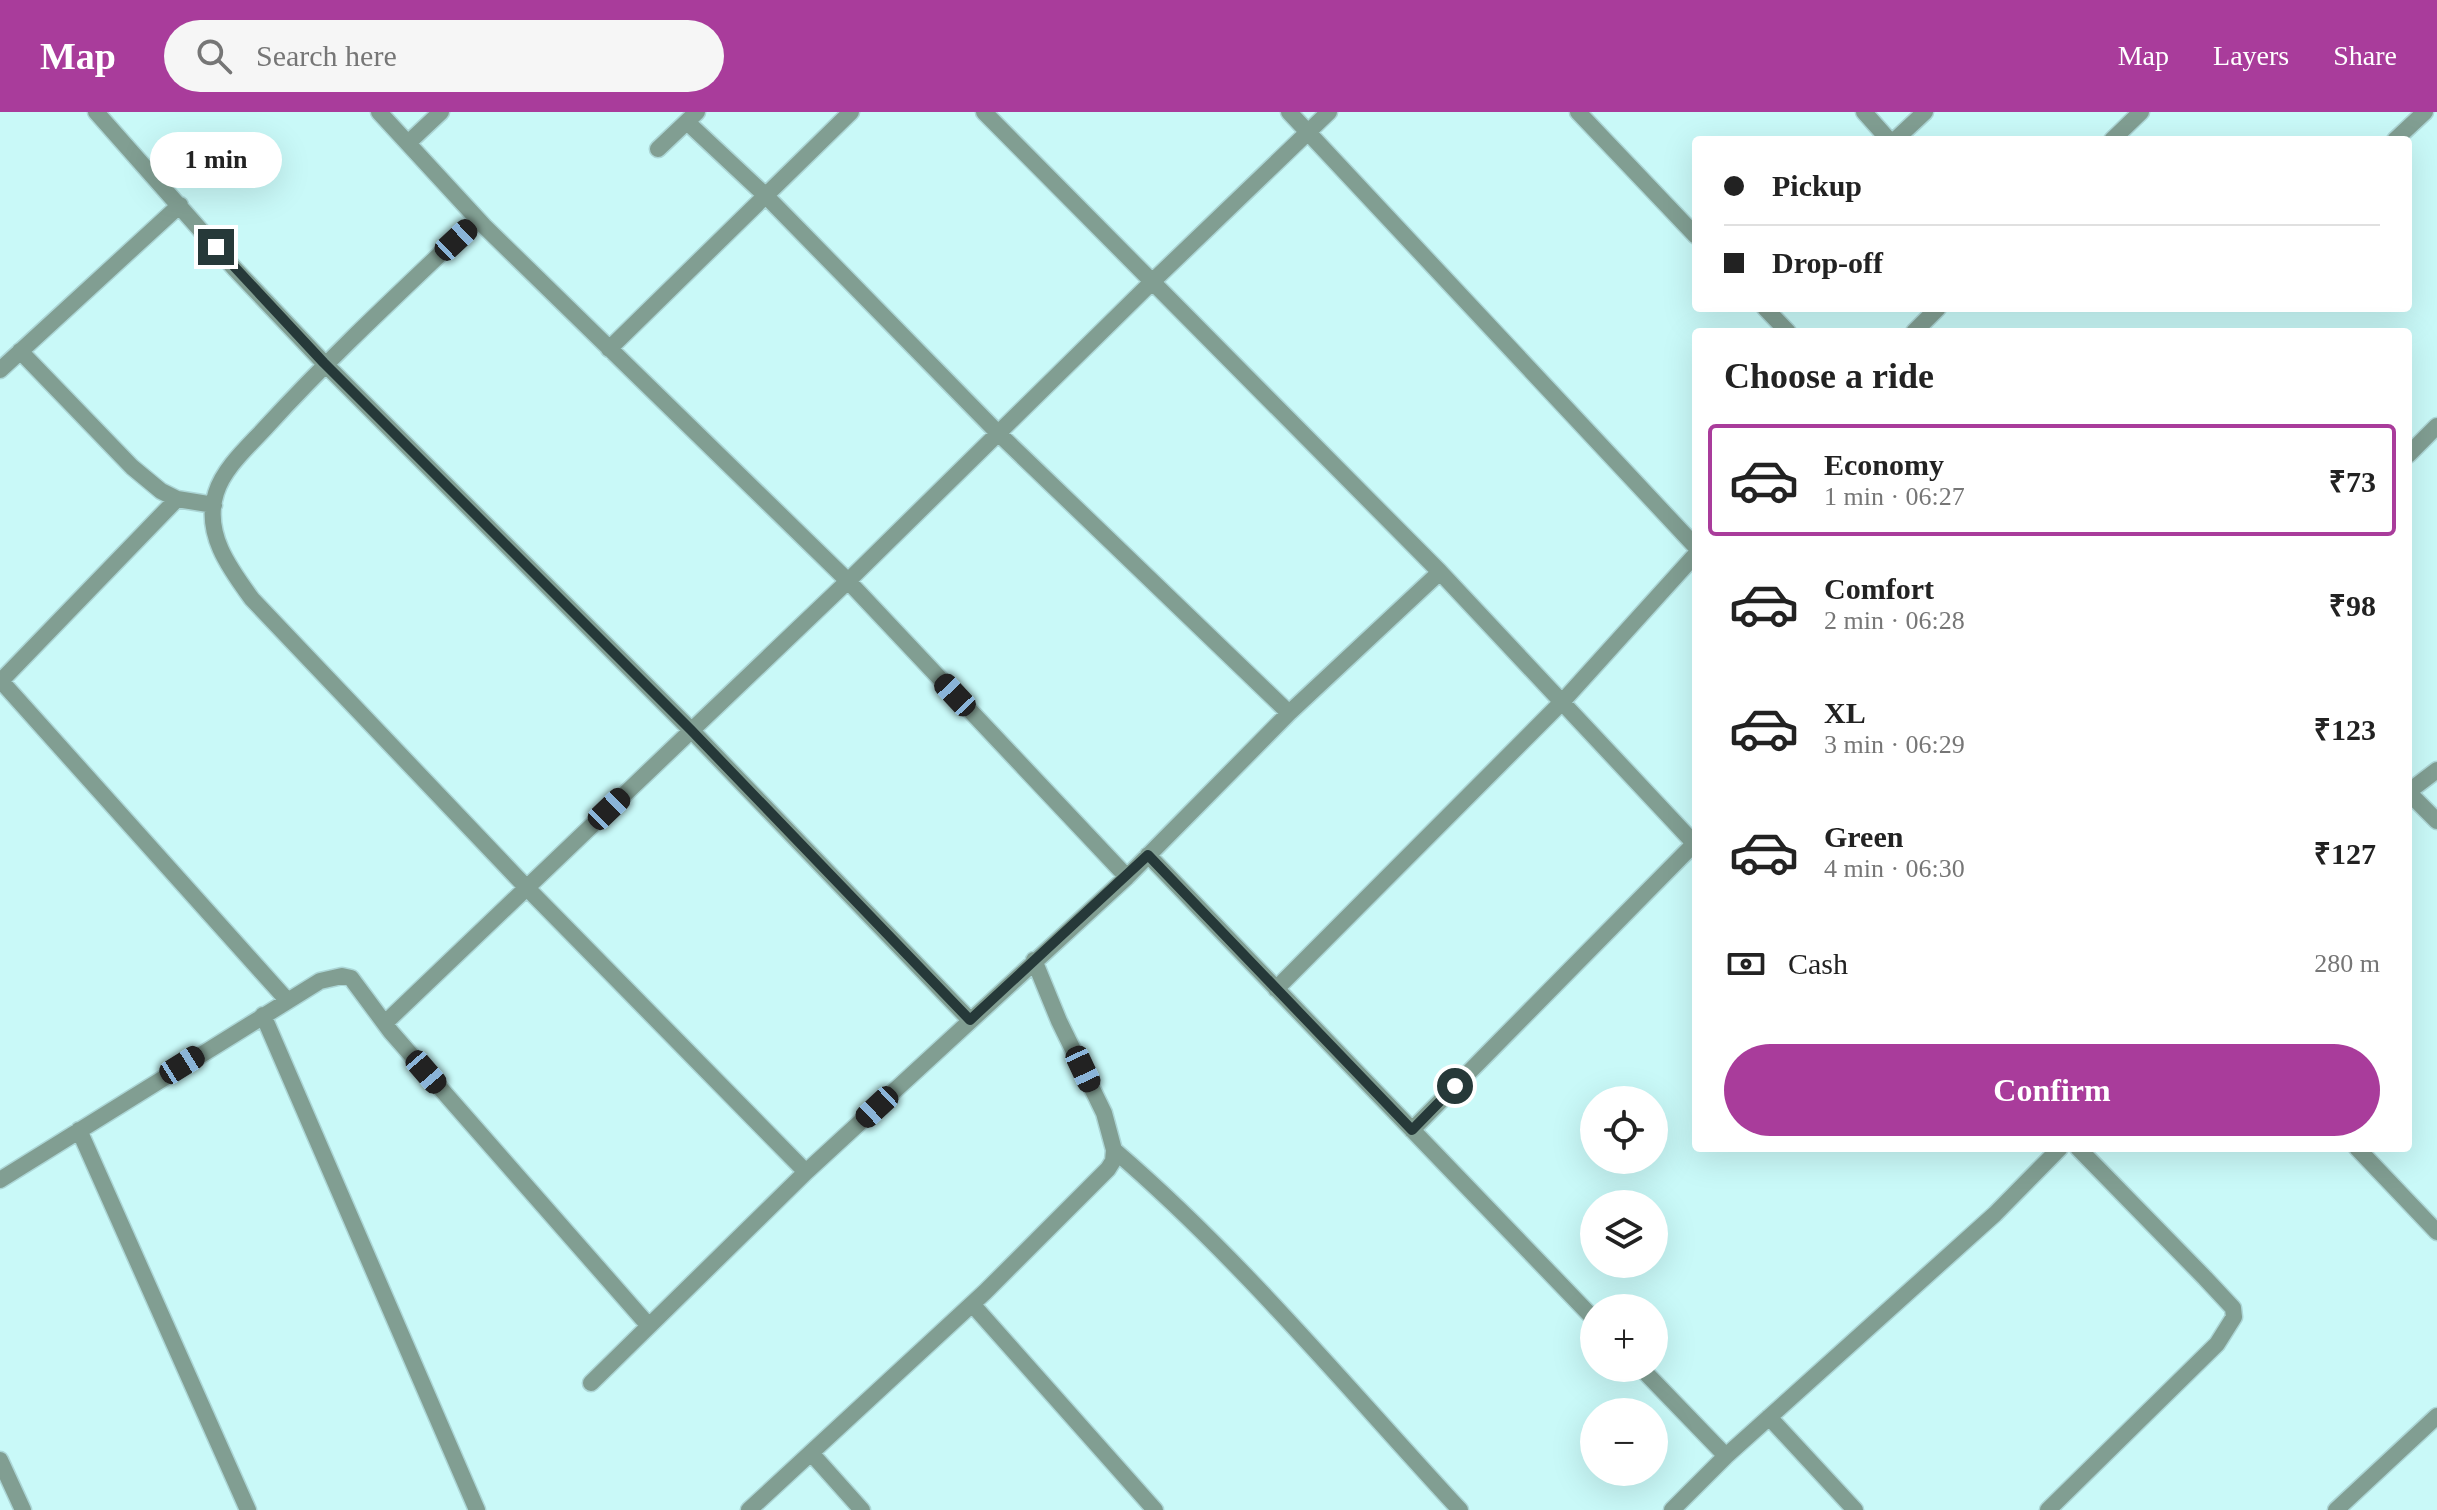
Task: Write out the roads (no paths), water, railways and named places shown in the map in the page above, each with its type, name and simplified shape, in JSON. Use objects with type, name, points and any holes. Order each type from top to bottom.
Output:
[{"type":"street","points":[[96,112],[234,268],[324,363],[691,730],[970,1020]]},
{"type":"street","points":[[379,112],[477,219],[848,581],[1127,877]]},
{"type":"street","points":[[408,143],[441,112]]},
{"type":"street","points":[[609,349],[851,112]]},
{"type":"street","points":[[984,112],[1440,572],[1692,839]]},
{"type":"street","points":[[1289,112],[1692,543]]},
{"type":"street","points":[[385,1023],[848,581],[997,432],[1329,112]]},
{"type":"street","points":[[1578,112],[1692,232]]},
{"type":"street","points":[[1864,112],[1885,136]]},
{"type":"street","points":[[1899,136],[1925,112]]},
{"type":"street","points":[[2116,136],[2141,112]]},
{"type":"street","points":[[2399,136],[2425,112]]},
{"type":"street","points":[[658,149],[692,117],[997,432],[1289,713]]},
{"type":"street","points":[[0,370],[180,205]]},
{"type":"street","points":[[477,219],[324,363],[227,471],[215,493],[213,519],[218,544],[228,566],[252,599],[526,887],[806,1172]]},
{"type":"street","points":[[1769,312],[1784,328]]},
{"type":"street","points":[[1918,328],[1934,312]]},
{"type":"street","points":[[20,351],[132,467],[161,491],[177,499],[214,505]]},
{"type":"street","points":[[2412,451],[2437,426]]},
{"type":"street","points":[[177,499],[1,682],[287,1000]]},
{"type":"street","points":[[1276,989],[1563,701],[1692,558]]},
{"type":"street","points":[[591,1383],[806,1172],[1127,877],[1289,713],[1440,572]]},
{"type":"street","points":[[2412,789],[2437,770]]},
{"type":"street","points":[[2412,796],[2437,821]]},
{"type":"street","points":[[1412,1130],[1692,845]]},
{"type":"street","points":[[1148,855],[1580,1304]]},
{"type":"street","points":[[749,1510],[972,1304],[1113,1161],[1114,1150],[1104,1113],[1059,1021],[1034,960]]},
{"type":"street","points":[[0,1180],[320,981],[342,976],[351,978],[385,1023],[649,1326]]},
{"type":"street","points":[[263,1015],[477,1510]]},
{"type":"street","points":[[79,1130],[248,1510]]},
{"type":"street","points":[[1114,1150],[1163,1192],[1215,1244],[1460,1510]]},
{"type":"street","points":[[1672,1510],[1726,1456],[1995,1214],[2056,1152]]},
{"type":"street","points":[[2048,1510],[2217,1344],[2234,1317],[2233,1308],[2082,1152]]},
{"type":"street","points":[[2361,1152],[2437,1232]]},
{"type":"street","points":[[972,1304],[1155,1510]]},
{"type":"street","points":[[1655,1382],[1726,1456]]},
{"type":"street","points":[[2336,1510],[2437,1416]]},
{"type":"street","points":[[1769,1417],[1855,1510]]},
{"type":"street","points":[[811,1453],[862,1510]]},
{"type":"street","points":[[0,1460],[23,1510]]}]
